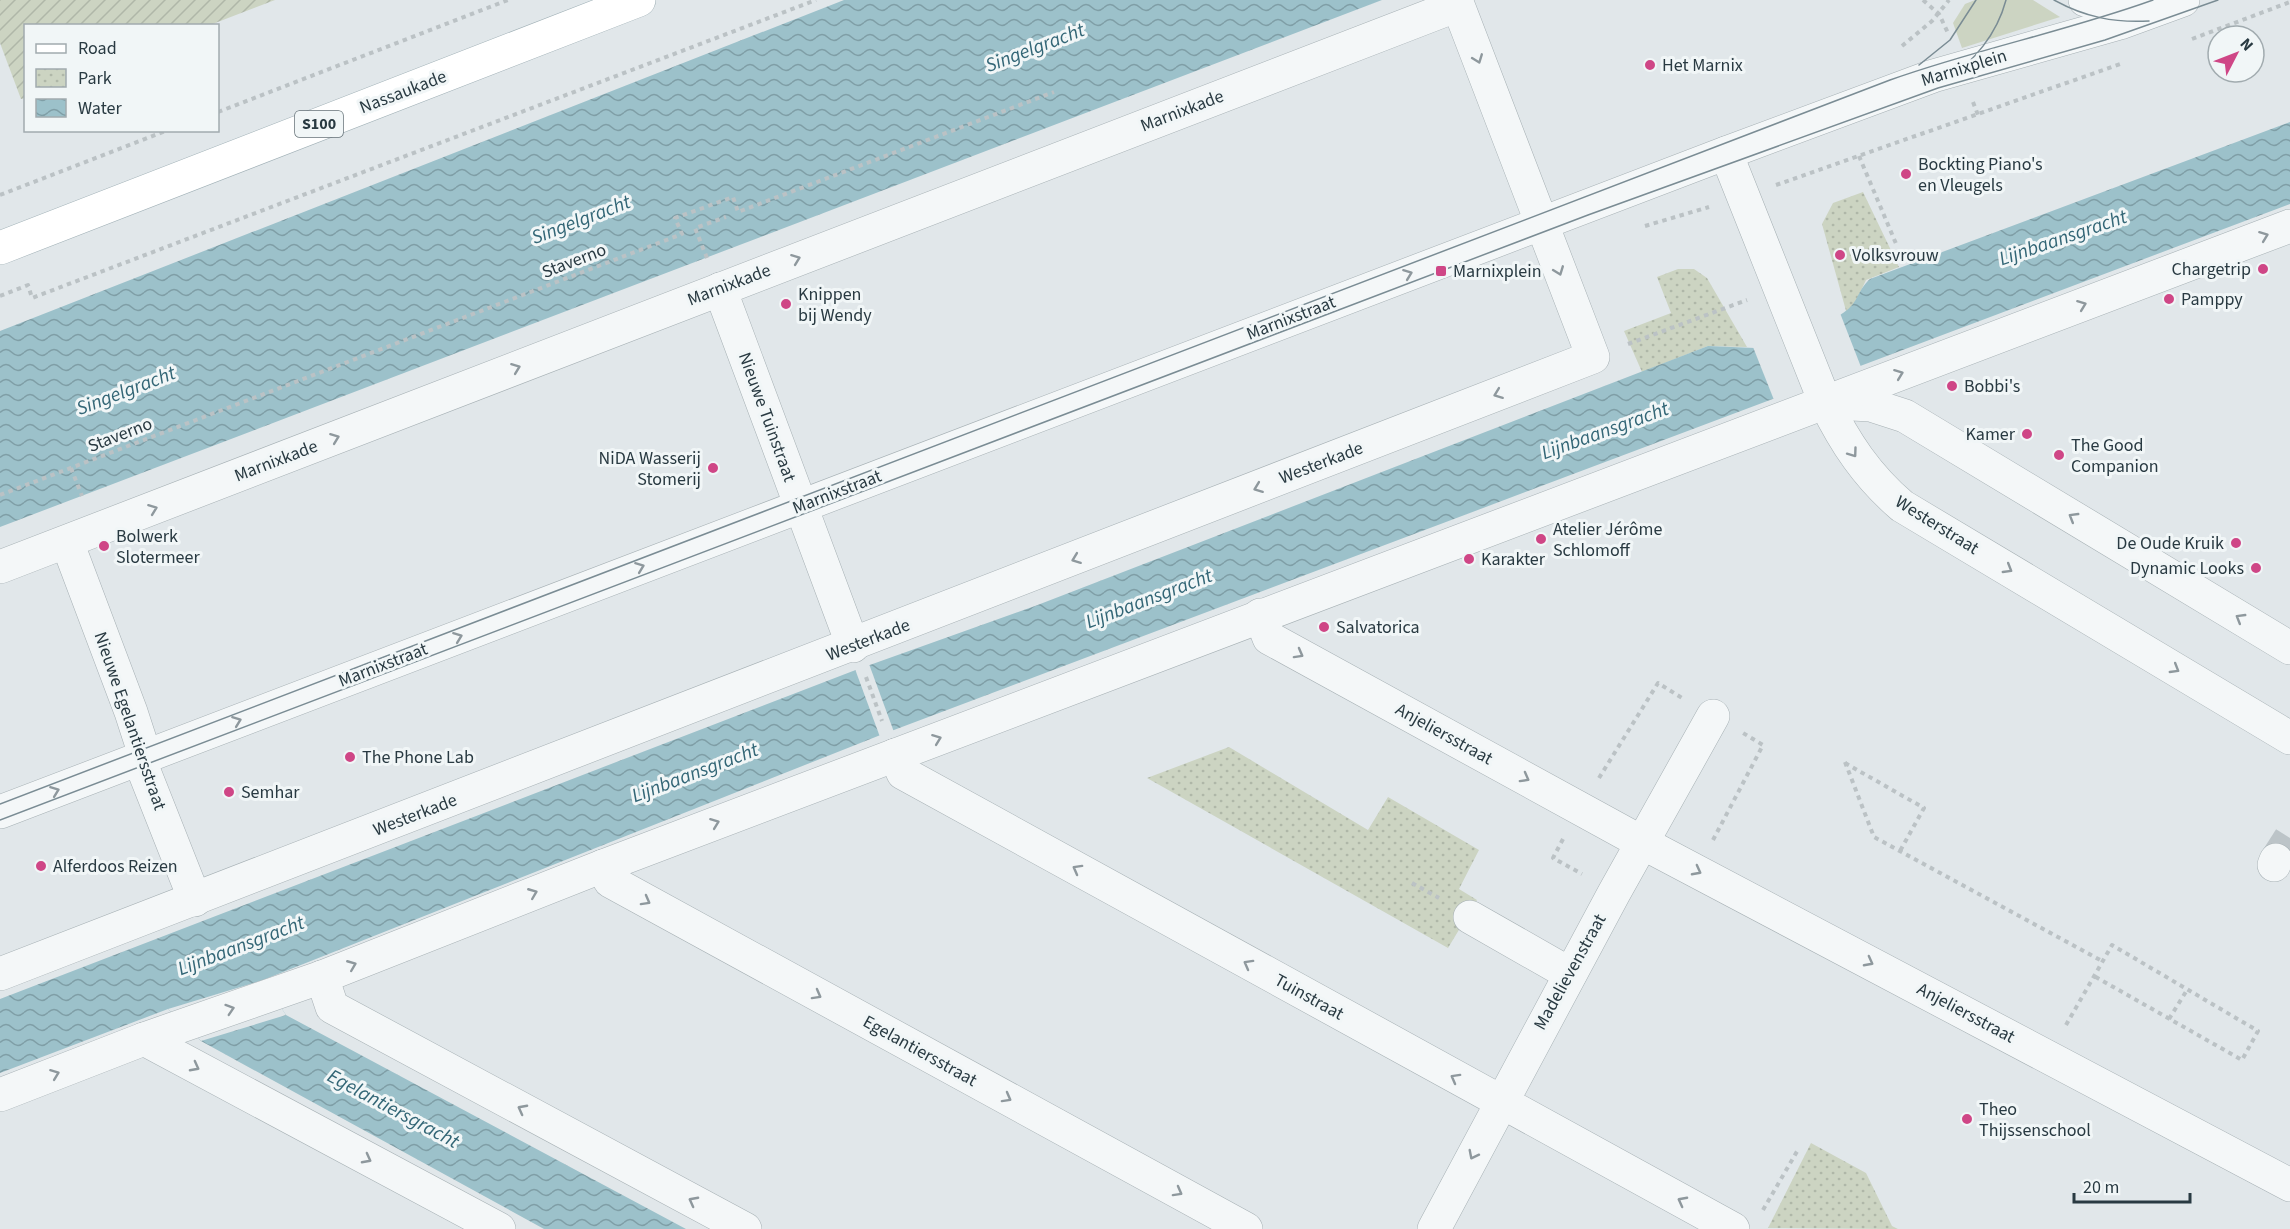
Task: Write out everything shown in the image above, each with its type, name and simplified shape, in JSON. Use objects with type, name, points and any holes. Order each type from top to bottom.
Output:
[{"type":"main road","name":"Nassaukade","points":[[0,248],[639,0]]},
{"type":"street","points":[[2085,0],[2120,12],[2146,14],[2183,0]]},
{"type":"street","name":"Marnixkade","points":[[0,567],[1458,4],[1540,220]]},
{"type":"street","name":"Marnixplein","points":[[1675,172],[1933,76],[2146,14]]},
{"type":"street","points":[[1726,153],[1822,393]]},
{"type":"street","name":"Marnixstraat","points":[[0,812],[1540,220],[1675,172]]},
{"type":"street","points":[[1540,220],[1593,357]]},
{"type":"street","points":[[0,1095],[182,1025],[278,993],[1260,615],[1822,393],[2290,226]]},
{"type":"street","name":"Nieuwe Tuinstraat","points":[[720,289],[858,656]]},
{"type":"street","name":"Westerkade","points":[[0,974],[858,656],[1593,357]]},
{"type":"street","points":[[1822,393],[1905,416],[2290,648]]},
{"type":"street","name":"Westerstraat","points":[[1822,393],[1844,440],[1880,487],[1902,506],[2290,738]]},
{"type":"street","name":"Nieuwe Egelantiersstraat","points":[[67,542],[131,712],[143,757],[142,766],[195,900]]},
{"type":"street","name":"Anjeliersstraat","points":[[1260,615],[1269,638],[1641,842],[2290,1185]]},
{"type":"street","points":[[1641,842],[1713,716]]},
{"type":"street","name":"Tuinstraat","points":[[895,755],[903,773],[1499,1103],[1745,1224]]},
{"type":"street","name":"Madelievenstraat","points":[[1434,1229],[1499,1103],[1641,842]]},
{"type":"street","name":"Egelantiersstraat","points":[[603,866],[610,881],[1246,1229]]},
{"type":"street","points":[[1470,917],[1570,974]]},
{"type":"street","points":[[322,976],[332,1007],[745,1229]]},
{"type":"street","points":[[144,1039],[499,1229]]},
{"type":"path","points":[[219,112],[508,0]]},
{"type":"path","points":[[0,296],[28,285],[32,298],[816,0]]},
{"type":"path","points":[[1923,0],[1939,14]]},
{"type":"path","points":[[2181,43],[2290,2]]},
{"type":"path","points":[[1743,196],[2129,61]]},
{"type":"path","name":"Staverno","points":[[0,495],[682,234],[675,218],[733,197],[738,212],[1054,92]]},
{"type":"path","points":[[0,195],[163,132]]},
{"type":"path","points":[[1859,156],[1897,246]]},
{"type":"path","points":[[695,228],[726,217]]},
{"type":"path","points":[[1593,357],[1780,287]]},
{"type":"path","name":"Staverno","points":[[72,468],[82,496]]},
{"type":"path","points":[[858,656],[883,722]]},
{"type":"path","points":[[1900,851],[1924,808],[1845,762],[1874,837],[2102,961]]},
{"type":"path","points":[[1581,808],[1552,858],[1614,893]]},
{"type":"path","points":[[2047,1056],[2112,945],[2258,1031],[2242,1060],[2094,976]]},
{"type":"path","points":[[2169,1019],[2187,990]]},
{"type":"path","points":[[1745,1224],[1799,1148]]},
{"type":"green space","points":[[0,0],[275,0],[213,24],[24,24],[24,98],[21,99],[0,43]]},
{"type":"green space","points":[[1975,0],[2033,0],[2060,17],[1962,48],[1953,23],[1965,4]]},
{"type":"green space","points":[[1863,192],[1899,267],[1866,280],[1848,318],[1822,224],[1833,203]]},
{"type":"green space","points":[[1678,269],[1694,269],[1707,278],[1747,347],[1708,346],[1642,372],[1624,331],[1671,313],[1657,277]]},
{"type":"green space","points":[[1229,747],[1368,830],[1388,797],[1479,850],[1459,889],[1477,900],[1448,948],[1147,778]]},
{"type":"green space","points":[[1811,1143],[1866,1173],[1892,1226],[1898,1229],[1768,1228]]},
{"type":"water","name":"Singelgracht","points":[[844,0],[1382,0],[0,527],[0,331]]},
{"type":"water","points":[[2290,122],[2290,204],[878,736],[263,980],[286,1015],[686,1229],[544,1229],[201,1041],[168,1009],[0,1073],[0,999],[853,671],[1035,606],[1708,346],[1755,348],[1840,315],[1851,306],[1870,279]]},
{"type":"pier","points":[[1840,313],[1861,367],[1774,400],[1753,347]]},
{"type":"pier","points":[[869,664],[894,732],[880,737],[855,669]]},
{"type":"pier","points":[[263,980],[286,1015],[201,1041],[168,1009]]},
{"type":"tunnel","points":[[2276,860],[2290,838]]},
{"type":"tram line","points":[[1919,65],[1950,40],[1976,0]]},
{"type":"tram line","points":[[1945,81],[1966,65],[1983,46],[1997,24],[2006,0]]},
{"type":"tram line","points":[[2054,0],[2077,11],[2100,18],[2149,21]]},
{"type":"tram line","points":[[0,804],[1890,80],[2153,0]]},
{"type":"tram line","points":[[0,820],[1588,215],[1938,88],[2105,40],[2218,0]]},
{"type":"place","name":"Het Marnix","points":[[1650,65]]},
{"type":"place","name":"Bockting Piano's en Vleugels","points":[[1906,174]]},
{"type":"place","name":"Volksvrouw","points":[[1840,255]]},
{"type":"place","name":"Chargetrip","points":[[2263,269]]},
{"type":"place","name":"Marnixplein","points":[[1441,271]]},
{"type":"place","name":"Pamppy","points":[[2169,299]]},
{"type":"place","name":"Knippen bij Wendy","points":[[786,304]]},
{"type":"place","name":"Bobbi's","points":[[1952,386]]},
{"type":"place","name":"Kamer","points":[[2027,434]]},
{"type":"place","name":"The Good Companion","points":[[2059,455]]},
{"type":"place","name":"NiDA Wasserij Stomerij","points":[[713,468]]},
{"type":"place","name":"Atelier Jérôme Schlomoff","points":[[1541,539]]},
{"type":"place","name":"De Oude Kruik","points":[[2236,543]]},
{"type":"place","name":"Bolwerk Slotermeer","points":[[104,546]]},
{"type":"place","name":"Karakter","points":[[1469,559]]},
{"type":"place","name":"Dynamic Looks","points":[[2256,568]]},
{"type":"place","name":"Salvatorica","points":[[1324,627]]},
{"type":"place","name":"The Phone Lab","points":[[350,757]]},
{"type":"place","name":"Semhar","points":[[229,792]]},
{"type":"place","name":"Alferdoos Reizen","points":[[41,866]]},
{"type":"place","name":"Theo Thijssenschool","points":[[1967,1119]]},
{"type":"water label","name":"Lijnbaansgracht","points":[[2063,238]]},
{"type":"water label","name":"Lijnbaansgracht","points":[[1605,431]]},
{"type":"water label","name":"Lijnbaansgracht","points":[[1149,599]]},
{"type":"water label","name":"Lijnbaansgracht","points":[[695,773]]},
{"type":"water label","name":"Lijnbaansgracht","points":[[241,946]]},
{"type":"water label","name":"Egelantiersgracht","points":[[393,1109]]}]
